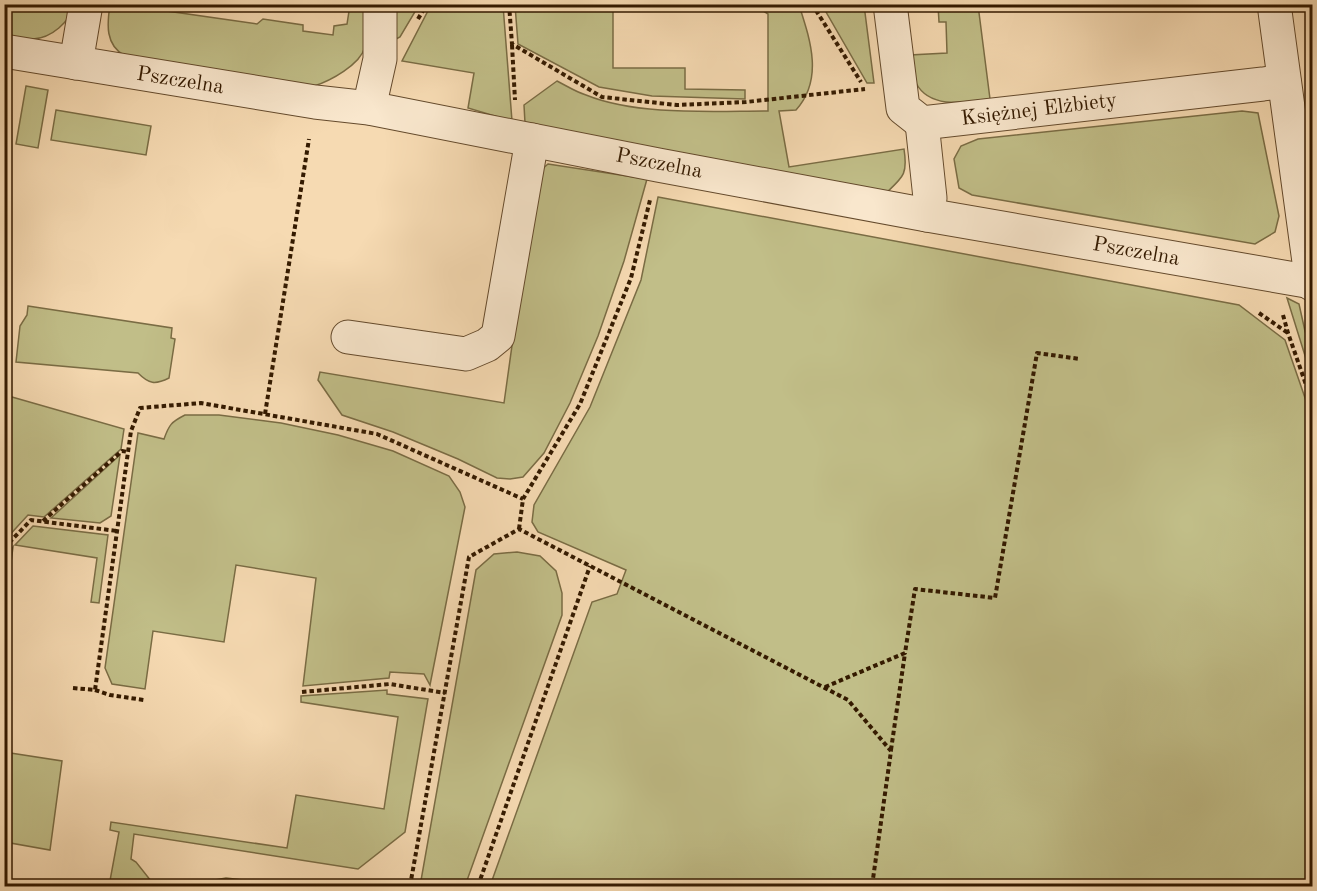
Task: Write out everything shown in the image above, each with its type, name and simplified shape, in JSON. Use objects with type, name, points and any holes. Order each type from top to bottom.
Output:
[{"type":"street","points":[[76,63],[86,4]]},
{"type":"street","points":[[369,108],[380,59],[380,4]]},
{"type":"street","points":[[890,4],[903,108],[922,123],[930,198],[927,215]]},
{"type":"street","points":[[1274,4],[1284,81],[1304,167],[1312,283]]},
{"type":"street","name":"Pszczelna","points":[[4,51],[315,102],[369,108],[927,215],[1312,283]]},
{"type":"street","name":"Księżnej Elżbiety","points":[[922,123],[1284,81]]},
{"type":"street","points":[[348,337],[466,354],[488,345],[498,336],[525,138]]},
{"type":"path","points":[[509,4],[525,138]]},
{"type":"path","points":[[812,4],[866,89]]},
{"type":"path","points":[[512,44],[602,96],[677,105],[746,102],[866,89],[900,88]]},
{"type":"path","points":[[265,414],[315,102]]},
{"type":"path","points":[[519,529],[523,499],[579,404],[631,279],[658,165]]},
{"type":"path","points":[[1273,275],[1288,333],[1311,393],[1312,402]]},
{"type":"path","points":[[872,886],[915,589],[995,598],[1037,353],[1080,359]]},
{"type":"path","points":[[95,690],[131,431],[140,408],[201,403],[377,434],[523,499]]},
{"type":"path","points":[[42,522],[122,451],[128,452]]},
{"type":"path","points":[[4,548],[31,520],[117,531]]},
{"type":"path","points":[[519,529],[848,700],[891,751]]},
{"type":"path","points":[[410,886],[469,557],[519,529]]},
{"type":"path","points":[[478,886],[590,566]]},
{"type":"path","points":[[825,688],[905,653]]},
{"type":"path","points":[[302,692],[390,684],[445,693]]},
{"type":"path","points":[[73,688],[144,700]]},
{"type":"path","points":[[354,883],[374,886]]},
{"type":"shaded area","points":[[4,5],[75,5],[69,17],[59,28],[47,36],[26,39],[5,35]]},
{"type":"shaded area","points":[[110,5],[159,5],[160,10],[257,24],[263,19],[303,25],[303,31],[333,35],[334,26],[347,24],[350,5],[366,5],[366,43],[362,54],[351,66],[314,86],[125,56],[114,46],[109,34]]},
{"type":"shaded area","points":[[394,5],[419,5],[400,37],[396,39]]},
{"type":"shaded area","points":[[431,5],[503,5],[512,121],[468,108],[474,73],[402,61]]},
{"type":"shaded area","points":[[515,5],[613,5],[613,68],[685,68],[685,89],[745,90],[745,99],[652,96],[599,87],[518,44]]},
{"type":"shaded area","points":[[754,5],[799,5],[807,31],[812,59],[810,85],[805,98],[796,110],[779,111],[789,167],[904,149],[903,175],[885,194],[525,123],[524,105],[557,81],[582,94],[628,106],[676,111],[768,111],[768,14]]},
{"type":"shaded area","points":[[822,5],[864,5],[874,83],[867,83]]},
{"type":"shaded area","points":[[938,5],[978,5],[990,99],[940,101],[922,92],[916,83],[910,55],[947,53],[946,22],[939,22]]},
{"type":"shaded area","points":[[26,86],[48,90],[38,148],[16,144]]},
{"type":"shaded area","points":[[56,110],[151,126],[146,155],[51,140]]},
{"type":"shaded area","points":[[1242,111],[1258,113],[1279,216],[1275,232],[1255,244],[972,195],[959,188],[954,159],[961,146],[978,139]]},
{"type":"shaded area","points":[[548,164],[647,179],[624,261],[598,336],[570,403],[544,453],[523,477],[497,478],[393,432],[342,415],[318,380],[320,372],[504,403],[535,180]]},
{"type":"shaded area","points":[[658,197],[1239,305],[1285,340],[1312,418],[1312,886],[490,886],[592,602],[617,594],[626,570],[538,532],[532,522],[534,505],[590,407],[641,280]]},
{"type":"shaded area","points":[[1287,298],[1299,304],[1312,352],[1312,378]]},
{"type":"shaded area","points":[[28,306],[172,328],[171,338],[175,339],[169,378],[160,382],[152,382],[138,373],[16,362],[20,326],[27,315]]},
{"type":"shaded area","points":[[5,395],[124,429],[121,449],[44,517],[28,515],[5,540]]},
{"type":"shaded area","points":[[185,415],[219,415],[281,423],[338,435],[393,451],[449,476],[460,492],[465,507],[430,685],[424,674],[390,672],[389,678],[303,686],[316,578],[236,565],[224,642],[153,631],[145,689],[112,684],[105,668],[138,433],[164,439],[171,424]]},
{"type":"shaded area","points":[[120,455],[111,516],[100,523],[51,518]]},
{"type":"shaded area","points":[[33,526],[108,535],[99,603],[91,602],[97,558],[15,545]]},
{"type":"shaded area","points":[[13,547],[5,610],[5,557]]},
{"type":"shaded area","points":[[517,552],[540,556],[556,571],[562,593],[562,615],[465,886],[420,886],[476,570],[494,554]]},
{"type":"shaded area","points":[[387,690],[387,694],[428,699],[405,832],[358,869],[134,834],[131,859],[155,886],[109,886],[119,832],[110,830],[111,822],[287,848],[296,795],[384,809],[398,717],[301,702],[301,696]]},
{"type":"shaded area","points":[[4,752],[62,761],[50,850],[5,842]]},
{"type":"shaded area","points":[[226,878],[297,886],[207,886],[215,880]]}]
